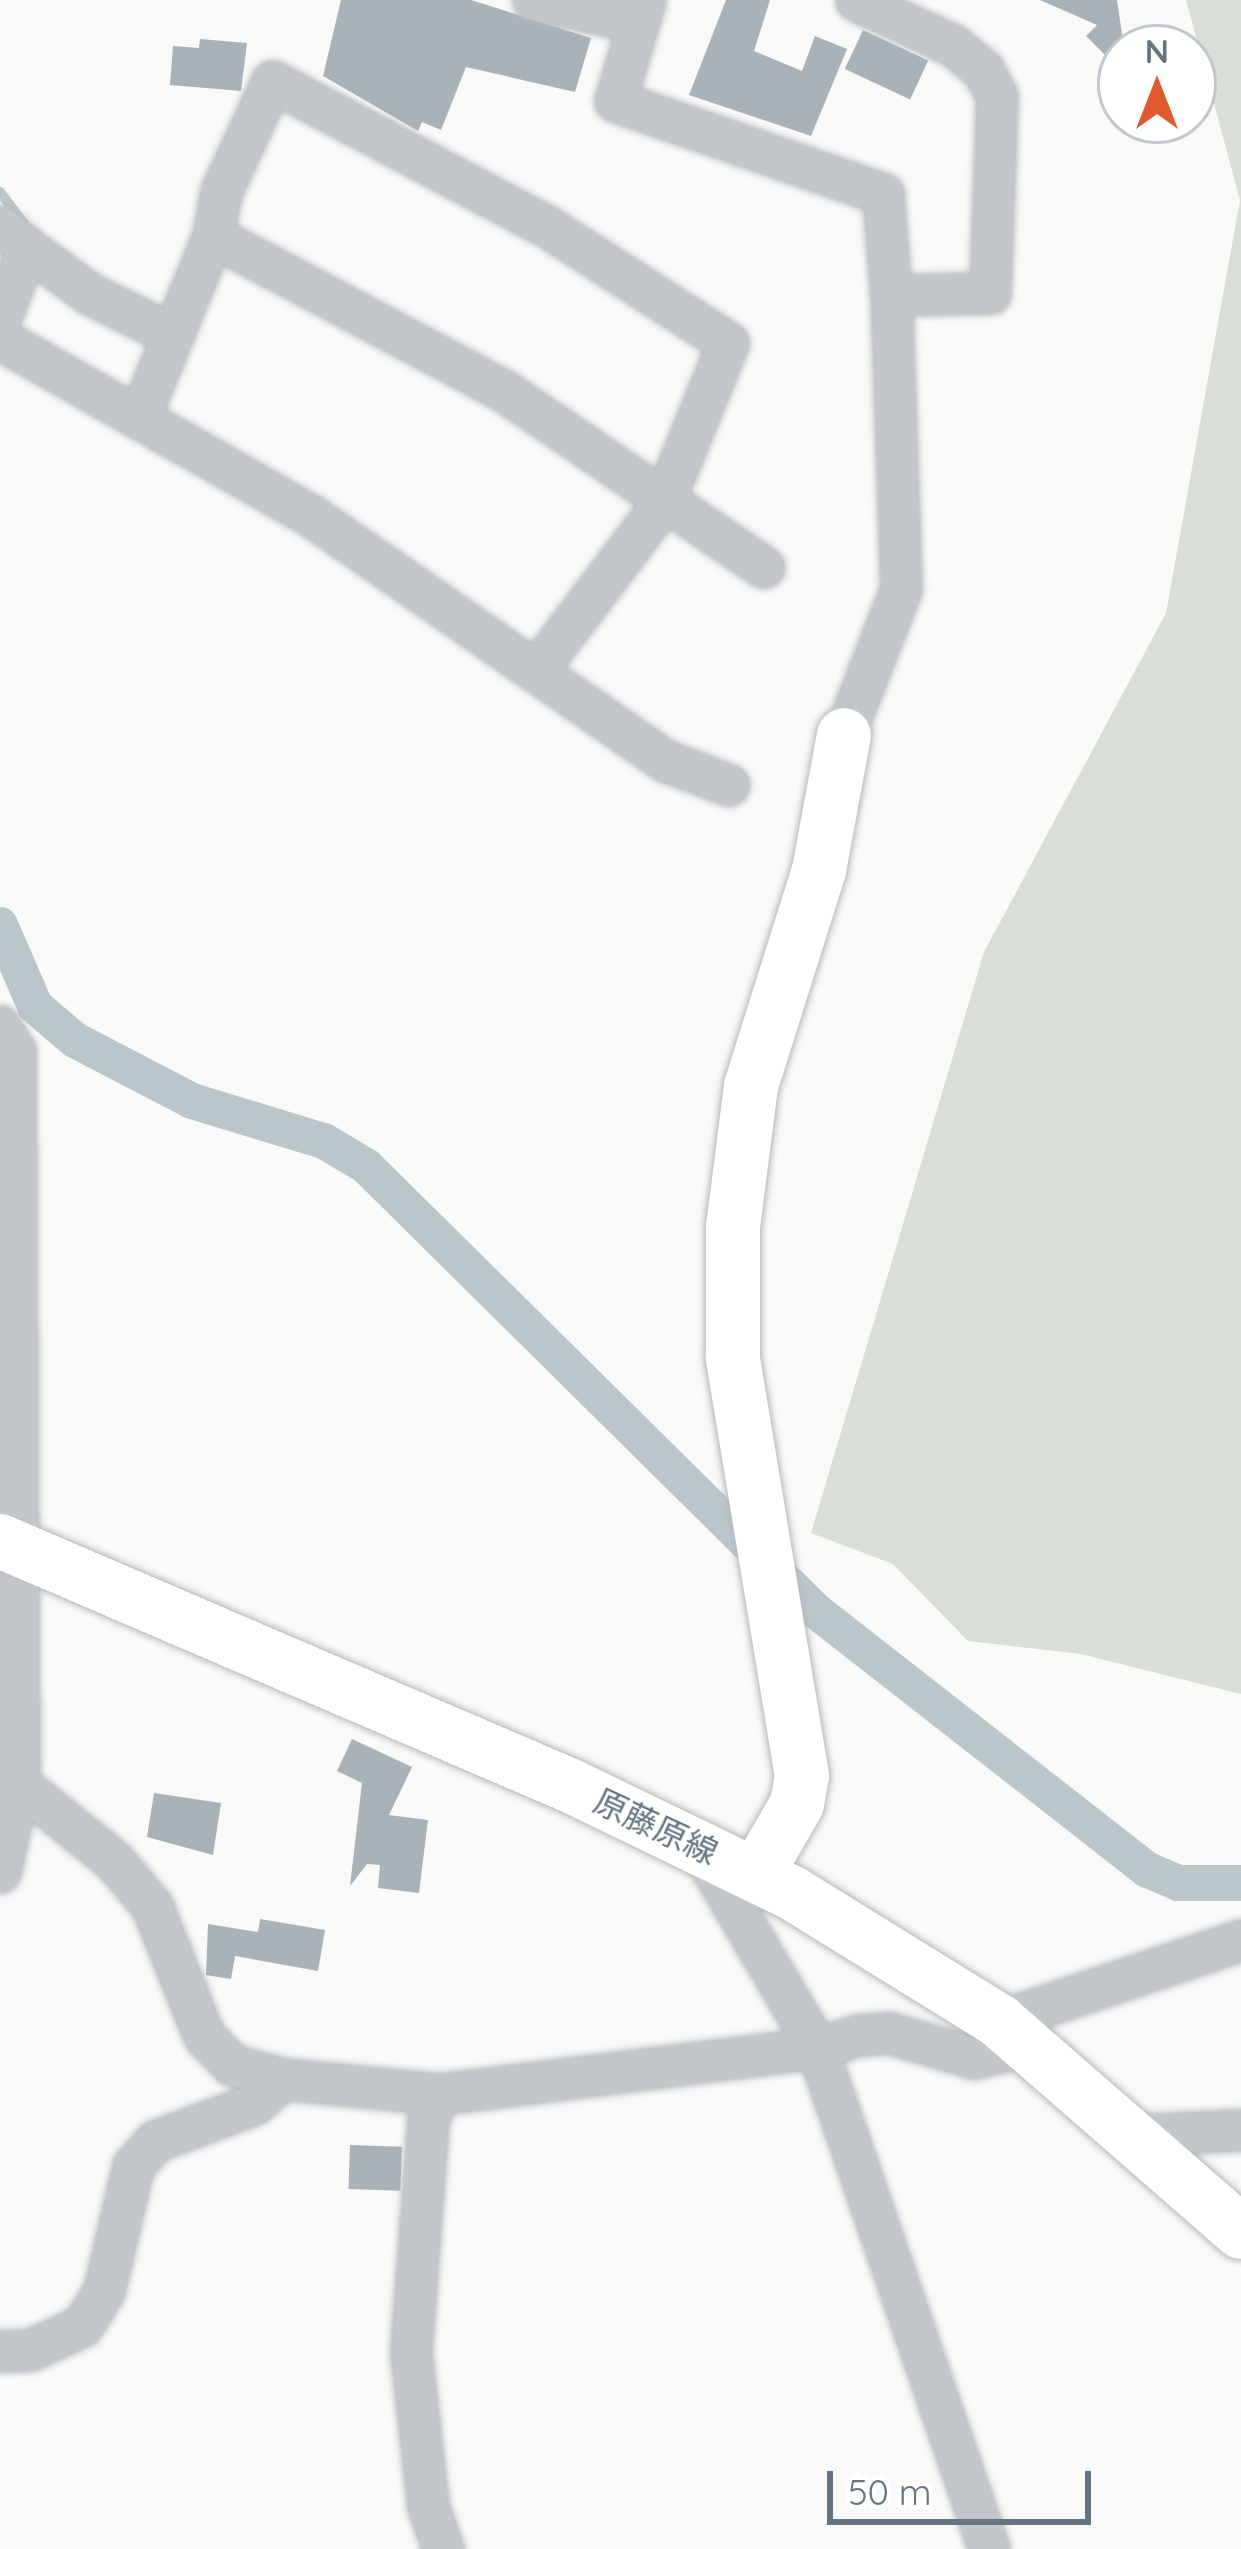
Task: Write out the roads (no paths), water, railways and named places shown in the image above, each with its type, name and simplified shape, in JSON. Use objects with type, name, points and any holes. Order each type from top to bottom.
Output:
[{"type":"main road","points":[[756,1875],[797,1804],[802,1776],[733,1357],[733,1227],[751,1086],[819,870],[844,735]]},
{"type":"main road","name":"原藤原線","points":[[8,1544],[698,1845],[756,1875],[1014,2033],[1137,2135],[1241,2232]]},
{"type":"street","points":[[533,0],[642,11],[615,100],[883,194],[902,589],[844,735]]},
{"type":"street","points":[[856,0],[954,46],[982,70],[997,97],[990,292],[891,295]]},
{"type":"street","points":[[139,418],[213,236],[221,192],[272,81],[546,226],[728,343],[664,501],[536,671]]},
{"type":"street","points":[[213,236],[502,390],[763,567]]},
{"type":"street","points":[[0,319],[14,237],[90,294],[173,335]]},
{"type":"street","points":[[0,339],[313,517],[666,761],[729,785]]},
{"type":"street","points":[[0,1027],[15,1051],[9,1782],[0,1872]]},
{"type":"street","points":[[9,1782],[114,1862],[152,1906],[204,2036],[232,2065],[283,2079],[440,2094],[817,2048],[890,2033],[974,2058],[1014,2033],[1241,1940]]},
{"type":"street","points":[[698,1845],[817,2048],[989,2549]]},
{"type":"street","points":[[0,2350],[30,2350],[82,2326],[104,2291],[133,2167],[155,2140],[254,2104],[283,2079]]},
{"type":"street","points":[[440,2094],[428,2119],[411,2352],[428,2506],[443,2549]]},
{"type":"street","points":[[1137,2135],[1241,2130]]},
{"type":"waterway","points":[[0,192],[23,223]]},
{"type":"waterway","points":[[0,925],[35,1006],[75,1040],[192,1101],[324,1141],[366,1166],[816,1611],[1148,1870],[1178,1883],[1241,1883]]}]
